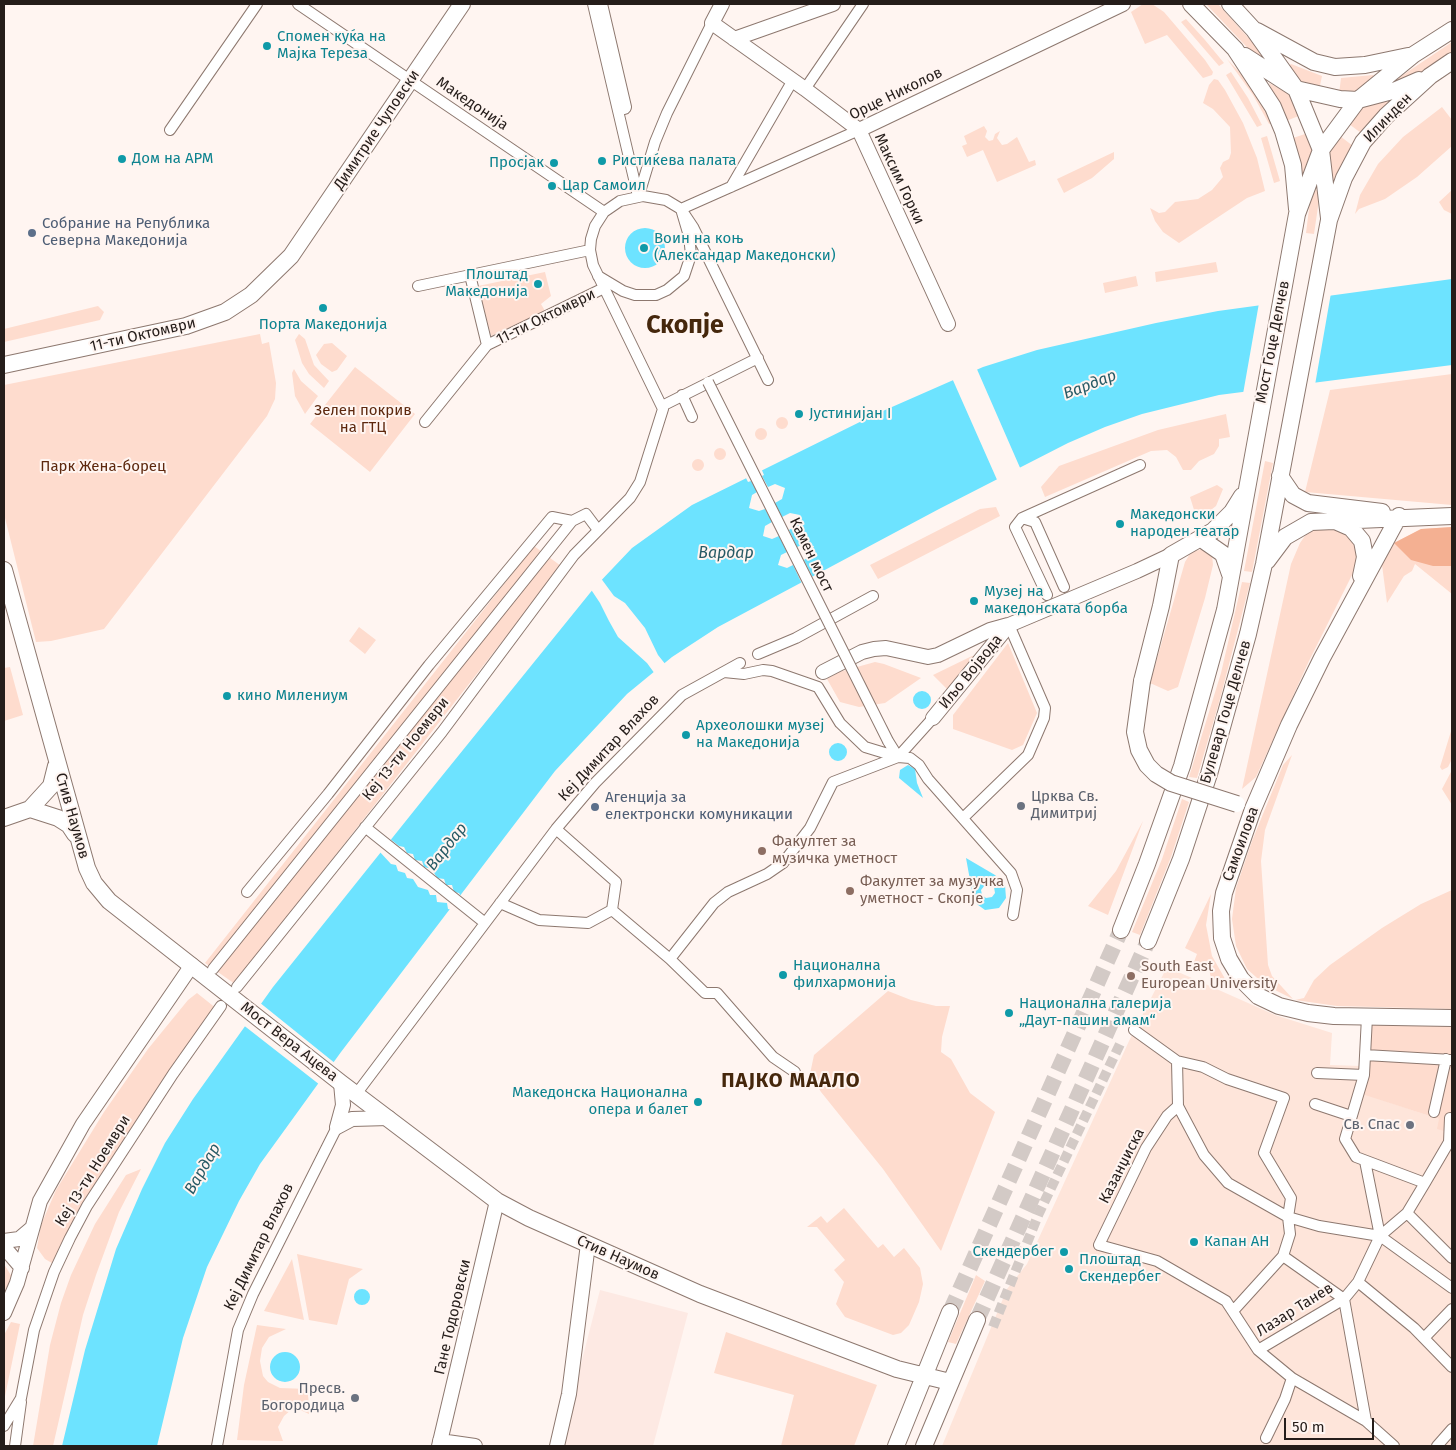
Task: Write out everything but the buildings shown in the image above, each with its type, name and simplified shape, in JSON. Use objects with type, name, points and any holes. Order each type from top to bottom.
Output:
[{"type":"street","points":[[170,130],[257,4]]},
{"type":"street","name":"Македонија","points":[[298,4],[604,212]]},
{"type":"street","name":"Димитрие Чуповски","points":[[291,256],[462,4]]},
{"type":"street","points":[[593,4],[638,196]]},
{"type":"street","points":[[600,4],[624,107]]},
{"type":"street","points":[[638,196],[655,142],[667,113],[722,4]]},
{"type":"street","points":[[734,39],[833,4]]},
{"type":"street","points":[[805,88],[863,4]]},
{"type":"street","name":"Орце Николов","points":[[681,209],[859,130],[1123,4]]},
{"type":"street","points":[[1191,4],[1235,49],[1262,89],[1280,124],[1293,166],[1297,214]]},
{"type":"street","points":[[1230,4],[1254,30],[1296,89],[1321,150],[1329,220],[1280,476],[1293,495],[1308,503],[1370,510],[1399,516]]},
{"type":"street","name":"Максим Горки","points":[[712,23],[805,88],[859,130],[948,324]]},
{"type":"street","name":"Илинден","points":[[1254,30],[1314,62],[1335,67],[1365,65],[1413,55]]},
{"type":"street","name":"Илинден","points":[[1297,214],[1321,150],[1358,100],[1413,55],[1452,30]]},
{"type":"street","name":"Илинден","points":[[1235,49],[1296,89],[1329,97],[1358,100],[1396,90],[1430,76]]},
{"type":"street","name":"Илинден","points":[[1329,220],[1344,178],[1363,142],[1386,116],[1430,76],[1452,61]]},
{"type":"street","points":[[731,187],[793,80]]},
{"type":"street","points":[[758,358],[662,406],[598,276],[590,250],[593,232],[604,212],[620,201],[638,196],[661,198],[681,209],[693,227],[758,358],[768,380]]},
{"type":"street","points":[[598,276],[623,291],[641,296],[656,295],[673,286],[684,276],[691,255],[689,236],[681,209]]},
{"type":"street","name":"Мост Гоце Делчев","points":[[1249,470],[1297,214]]},
{"type":"street","points":[[418,286],[590,250]]},
{"type":"street","name":"11-ти Октомври","points":[[4,365],[164,332],[201,322],[225,312],[247,299],[291,256]]},
{"type":"street","name":"11-ти Октомври","points":[[470,275],[487,345]]},
{"type":"street","name":"11-ти Октомври","points":[[425,422],[487,345],[604,288]]},
{"type":"street","name":"Камен мост","points":[[708,382],[888,741],[898,757]]},
{"type":"street","points":[[682,395],[692,417]]},
{"type":"street","name":"Кеј 13-ти Ноември","points":[[15,1446],[21,1398],[34,1330],[54,1272],[87,1206],[158,1097],[231,998],[364,826],[442,732],[574,555],[630,498],[640,482],[650,456],[663,410],[662,406]]},
{"type":"street","points":[[1047,595],[1015,527],[1022,518],[1140,465]]},
{"type":"street","name":"Булевар Гоце Делчев","points":[[1121,930],[1182,766],[1211,662],[1231,578],[1249,470]]},
{"type":"street","name":"Булевар Гоце Делчев","points":[[1148,941],[1180,859],[1229,708],[1264,564],[1280,476]]},
{"type":"street","name":"Иљо Војвода","points":[[823,672],[862,652],[874,649],[886,648],[928,657],[938,655],[990,630],[1009,625],[1137,572],[1212,531],[1232,512],[1246,490]]},
{"type":"street","points":[[247,892],[328,794],[429,665],[552,517],[572,521],[586,514],[598,530]]},
{"type":"street","points":[[1264,564],[1285,537],[1299,527],[1311,522],[1399,516],[1452,516]]},
{"type":"street","name":"Самоилова","points":[[1399,516],[1353,600],[1289,725],[1253,809],[1231,868],[1222,902],[1222,938],[1234,968],[1254,992],[1279,1006],[1320,1015],[1452,1018]]},
{"type":"street","points":[[1022,518],[1035,522],[1064,587]]},
{"type":"street","points":[[1330,520],[1351,528],[1362,541],[1365,557],[1364,566],[1353,600]]},
{"type":"street","name":"Кеј 13-ти Ноември","points":[[213,969],[572,521]]},
{"type":"street","points":[[1200,538],[1223,554],[1231,578]]},
{"type":"street","points":[[1171,555],[1161,606],[1142,681],[1135,732],[1139,750],[1147,765],[1156,774],[1171,783],[1253,809]]},
{"type":"street","name":"Стив Наумов","points":[[4,570],[87,868],[100,891],[231,998]]},
{"type":"street","points":[[758,654],[796,638],[873,596]]},
{"type":"street","points":[[963,818],[1028,755],[1044,718],[1045,708],[1009,625]]},
{"type":"street","name":"Иљо Војвода","points":[[933,718],[1009,625]]},
{"type":"street","name":"Кеј Димитар Влахов","points":[[360,1089],[556,829],[595,783],[682,695],[740,663]]},
{"type":"street","points":[[724,672],[744,674],[763,670],[772,671],[818,687],[840,723],[865,747],[898,757],[910,758],[919,765],[928,779],[1011,873],[1017,890],[1012,915]]},
{"type":"street","points":[[670,959],[714,903],[728,892],[767,874],[783,862],[810,828],[833,782],[898,757],[933,718]]},
{"type":"street","points":[[4,818],[30,809],[51,786],[55,776],[56,762]]},
{"type":"street","points":[[30,809],[64,822],[78,838]]},
{"type":"street","points":[[365,827],[485,923]]},
{"type":"street","points":[[556,829],[616,882],[612,910]]},
{"type":"street","points":[[500,903],[539,920],[588,923],[612,910]]},
{"type":"street","points":[[612,910],[670,959],[705,993],[717,993],[773,1057],[795,1072]]},
{"type":"street","name":"Кеј 13-ти Ноември","points":[[4,1313],[22,1268],[40,1201],[83,1124],[192,965]]},
{"type":"street","name":"Мост Вера Ацева","points":[[231,998],[341,1083]]},
{"type":"street","points":[[1367,1017],[1364,1075],[1345,1139],[1356,1157],[1425,1183]]},
{"type":"street","points":[[1134,1030],[1177,1061],[1203,1067],[1227,1079],[1284,1098],[1264,1153],[1291,1198],[1288,1216],[1290,1234],[1283,1256],[1234,1310],[1258,1350],[1292,1378],[1366,1421],[1394,1446]]},
{"type":"street","points":[[1365,1055],[1449,1060],[1434,1112]]},
{"type":"street","points":[[1177,1061],[1178,1106],[1204,1155],[1228,1183],[1288,1216],[1319,1226],[1380,1236],[1452,1287]]},
{"type":"street","points":[[1318,1073],[1364,1075]]},
{"type":"street","name":"Стив Наумов","points":[[341,1083],[497,1201],[529,1218],[700,1294],[897,1369],[950,1382]]},
{"type":"street","name":"Кеј Димитар Влахов","points":[[217,1446],[238,1330],[252,1294],[337,1127],[343,1105],[341,1083]]},
{"type":"street","points":[[1315,1104],[1351,1116]]},
{"type":"street","name":"Казанџиска","points":[[1178,1106],[1167,1116],[1146,1148],[1099,1246],[1157,1261],[1226,1301],[1234,1310]]},
{"type":"street","points":[[337,1127],[352,1119],[389,1118]]},
{"type":"street","name":"Лазар Танев","points":[[1258,1350],[1344,1299],[1358,1282],[1380,1236],[1407,1213],[1425,1183],[1449,1142],[1451,1119]]},
{"type":"street","points":[[1365,1161],[1380,1236]]},
{"type":"street","name":"Гане Тодоровски","points":[[475,1446],[440,1443],[497,1201]]},
{"type":"street","points":[[1407,1213],[1452,1258]]},
{"type":"street","points":[[4,1241],[19,1239],[32,1228]]},
{"type":"street","points":[[557,1446],[570,1394],[588,1244]]},
{"type":"street","points":[[4,1247],[22,1268]]},
{"type":"street","points":[[1283,1256],[1344,1299],[1366,1421]]},
{"type":"street","points":[[1358,1282],[1414,1328],[1452,1367]]},
{"type":"street","points":[[1424,1338],[1452,1309]]},
{"type":"street","points":[[896,1446],[950,1312]]},
{"type":"street","points":[[924,1446],[977,1320]]},
{"type":"street","points":[[1266,1438],[1285,1399],[1292,1378]]},
{"type":"street","name":"Кеј 13-ти Ноември","points":[[4,1426],[21,1398]]},
{"type":"street","points":[[1437,1446],[1452,1429]]},
{"type":"shaded area","points":[[1452,527],[1452,566],[1433,566],[1411,560],[1394,543],[1421,529]]},
{"type":"shaded area","points":[[1167,967],[1275,1015],[1332,1033],[1330,1065],[1361,1066],[1379,1099],[1439,1119],[1452,1133],[1452,1446],[942,1446],[1007,1289],[1027,1264],[1129,1041]]},
{"type":"shaded area","points":[[600,1290],[688,1313],[653,1446],[560,1446]]},
{"type":"green space","points":[[1143,4],[1152,4],[1164,12],[1205,60],[1213,72],[1212,75],[1203,78],[1167,35],[1145,44],[1131,12]]},
{"type":"green space","points":[[1206,4],[1218,4],[1271,63],[1260,61]]},
{"type":"green space","points":[[1186,19],[1224,63],[1219,66],[1181,22]]},
{"type":"green space","points":[[1452,42],[1452,53],[1422,73],[1388,85]]},
{"type":"green space","points":[[1227,59],[1252,85],[1274,124],[1269,124],[1253,95]]},
{"type":"green space","points":[[1291,64],[1322,76],[1319,90],[1301,85],[1289,66]]},
{"type":"green space","points":[[1231,72],[1248,98],[1262,125],[1257,127],[1226,75]]},
{"type":"green space","points":[[1373,75],[1375,78],[1358,94],[1339,94],[1341,78]]},
{"type":"green space","points":[[1214,79],[1218,80],[1225,90],[1243,123],[1257,158],[1265,191],[1247,198],[1179,243],[1163,232],[1155,221],[1150,208],[1159,213],[1165,212],[1175,202],[1198,199],[1212,190],[1223,177],[1220,168],[1223,162],[1229,159],[1231,153],[1230,127],[1213,109],[1203,103],[1209,85]]},
{"type":"green space","points":[[1269,83],[1293,96],[1301,115],[1286,121]]},
{"type":"green space","points":[[1389,101],[1390,103],[1361,133],[1349,124],[1364,106]]},
{"type":"green space","points":[[1442,107],[1452,120],[1452,146],[1417,177],[1385,199],[1359,209],[1355,214],[1360,195],[1378,164],[1403,137]]},
{"type":"green space","points":[[984,126],[987,131],[985,137],[989,141],[993,140],[995,134],[1000,131],[997,138],[1002,145],[1017,137],[1029,162],[1035,160],[1036,165],[997,182],[983,150],[967,157],[962,146],[967,144],[964,136]]},
{"type":"green space","points":[[1308,133],[1314,153],[1306,177],[1300,177],[1293,138]]},
{"type":"green space","points":[[1267,136],[1280,181],[1274,183],[1261,138]]},
{"type":"green space","points":[[1340,136],[1353,146],[1331,189],[1326,157]]},
{"type":"green space","points":[[1114,152],[1114,159],[1092,178],[1064,193],[1057,179]]},
{"type":"green space","points":[[1315,189],[1317,190],[1319,200],[1314,234],[1306,233],[1310,201]]},
{"type":"green space","points":[[1452,190],[1452,214],[1444,210],[1439,202]]},
{"type":"green space","points":[[1216,262],[1218,272],[1156,282],[1155,272]]},
{"type":"green space","points":[[545,272],[551,296],[541,304],[545,311],[491,336],[478,286]]},
{"type":"green space","points":[[1136,276],[1138,286],[1105,293],[1103,283]]},
{"type":"green space","points":[[98,306],[104,312],[100,320],[4,342],[4,329]]},
{"type":"green space","name":"Парк Жена-борец","points":[[260,334],[262,344],[269,342],[276,383],[275,399],[267,416],[104,629],[51,641],[36,642],[4,514],[4,385]]},
{"type":"green space","points":[[299,334],[305,339],[314,365],[329,381],[324,388],[309,374],[302,363],[295,340]]},
{"type":"green space","points":[[332,343],[347,356],[337,370],[332,372],[321,364],[316,355],[324,344]]},
{"type":"green space","name":"Зелен покрив на ГТЦ","points":[[355,367],[415,414],[370,472],[310,424]]},
{"type":"green space","points":[[294,369],[301,381],[318,396],[305,414],[295,396],[292,373]]},
{"type":"green space","points":[[1452,374],[1452,505],[1305,492],[1330,390]]},
{"type":"green space","points":[[1226,414],[1230,437],[1219,439],[1219,446],[1214,454],[1199,461],[1191,470],[1183,470],[1176,457],[1167,450],[1151,451],[1045,497],[1041,487],[1059,466],[1158,430]]},
{"type":"green space","points":[[784,417],[787,418],[787,428],[780,429],[777,428],[776,421],[777,418]]},
{"type":"green space","points":[[763,428],[766,429],[766,439],[759,440],[756,439],[755,432],[756,429]]},
{"type":"green space","points":[[722,448],[725,449],[725,459],[718,460],[715,459],[714,452],[715,449]]},
{"type":"green space","points":[[700,459],[703,460],[703,470],[696,471],[693,470],[692,463],[693,460]]},
{"type":"green space","points":[[1265,461],[1273,463],[1252,572],[1244,571]]},
{"type":"green space","points":[[1217,485],[1223,489],[1216,506],[1203,516],[1195,513],[1190,497]]},
{"type":"green space","points":[[996,507],[1000,516],[878,579],[870,565],[980,509]]},
{"type":"green space","points":[[1324,526],[1343,531],[1353,543],[1358,556],[1355,569],[1309,661],[1256,777],[1242,789],[1291,564],[1300,543],[1309,530]]},
{"type":"green space","points":[[1452,527],[1452,594],[1415,564],[1412,571],[1404,576],[1387,603],[1382,565],[1394,543],[1421,529]]},
{"type":"green space","points":[[534,546],[561,566],[235,984],[205,963]]},
{"type":"green space","points":[[1203,549],[1212,554],[1213,565],[1205,598],[1178,687],[1168,691],[1150,683],[1185,562],[1191,552]]},
{"type":"green space","points":[[1242,582],[1250,583],[1220,699],[1197,778],[1189,777],[1221,673]]},
{"type":"green space","points":[[359,627],[376,640],[365,654],[349,641]]},
{"type":"green space","points":[[1008,643],[1037,713],[1023,745],[1012,750],[953,729],[953,715]]},
{"type":"green space","points":[[975,656],[948,690],[933,675]]},
{"type":"green space","points":[[875,662],[921,678],[885,703],[859,707],[840,702],[827,679],[839,672]]},
{"type":"green space","points":[[10,667],[23,715],[4,721],[4,668]]},
{"type":"green space","points":[[1452,728],[1452,759],[1448,767],[1442,770],[1440,767]]},
{"type":"green space","points":[[1292,755],[1265,830],[1261,861],[1268,965],[1272,976],[1293,999],[1265,985],[1247,969],[1236,946],[1232,919],[1236,888],[1252,841],[1283,765]]},
{"type":"green space","points":[[1452,770],[1452,805],[1442,789]]},
{"type":"green space","points":[[1182,799],[1189,802],[1171,857],[1140,935],[1132,932],[1162,859]]},
{"type":"green space","points":[[1143,821],[1108,915],[1088,906],[1116,871]]},
{"type":"green space","points":[[1452,890],[1452,1009],[1337,1006],[1295,1000],[1304,998],[1314,980],[1330,965],[1382,928],[1421,904]]},
{"type":"green space","points":[[1211,894],[1206,925],[1212,956],[1228,984],[1211,978],[1209,969],[1200,966],[1198,970],[1192,967],[1197,954],[1185,948]]},
{"type":"green space","points":[[888,991],[911,1000],[936,1006],[950,1006],[942,1037],[941,1052],[951,1059],[970,1093],[995,1112],[941,1251],[883,1169],[821,1092],[810,1074],[814,1055]]},
{"type":"green space","points":[[197,993],[222,1013],[181,1067],[75,1231],[57,1266],[45,1259],[37,1248],[41,1225],[56,1190],[104,1112],[148,1049],[188,1000]]},
{"type":"green space","points":[[1367,1017],[1452,1018],[1452,1133],[1437,1129],[1439,1119],[1362,1094]]},
{"type":"green space","points":[[141,1169],[119,1212],[83,1315],[53,1446],[33,1446],[50,1345],[61,1303],[71,1275],[95,1224],[126,1175]]},
{"type":"green space","points":[[844,1208],[878,1248],[883,1244],[894,1257],[904,1248],[920,1268],[923,1284],[919,1302],[909,1325],[901,1333],[893,1335],[845,1317],[836,1304],[844,1282],[834,1270],[845,1260],[817,1227],[807,1227],[821,1216],[827,1223]]},
{"type":"green space","points":[[297,1254],[363,1269],[349,1279],[337,1325],[309,1320]]},
{"type":"green space","points":[[292,1259],[304,1320],[264,1311]]},
{"type":"green space","points":[[4,1264],[12,1277],[4,1292]]},
{"type":"green space","points":[[976,1275],[985,1281],[956,1344],[948,1342]]},
{"type":"green space","points":[[11,1322],[20,1324],[4,1401],[4,1335]]},
{"type":"green space","points":[[257,1325],[286,1329],[269,1337],[262,1348],[260,1361],[263,1376],[268,1382],[280,1388],[308,1389],[309,1414],[298,1409],[292,1409],[284,1416],[278,1427],[283,1441],[237,1440],[244,1385]]},
{"type":"green space","points":[[726,1332],[877,1385],[854,1446],[781,1446],[794,1395],[714,1373]]},
{"type":"water","points":[[649,228],[656,231],[662,237],[665,248],[664,256],[656,265],[649,268],[641,268],[634,265],[626,256],[625,244],[628,237],[637,229]]},
{"type":"water","name":"Вардар","points":[[1452,279],[1452,365],[1219,395],[1142,414],[1105,427],[1068,443],[939,509],[718,627],[672,657],[627,694],[555,771],[341,1052],[260,1164],[239,1201],[207,1267],[183,1338],[157,1446],[62,1446],[85,1350],[116,1249],[142,1189],[165,1143],[193,1099],[273,987],[594,588],[632,548],[692,505],[876,414],[983,367],[1037,350],[1218,311]]},
{"type":"water","points":[[922,691],[928,694],[931,700],[928,706],[922,709],[916,706],[913,700],[916,694]]},
{"type":"water","points":[[838,743],[844,746],[847,752],[844,758],[838,761],[832,758],[829,752],[832,746]]},
{"type":"water","points":[[908,765],[915,769],[917,783],[923,798],[899,778],[900,770]]},
{"type":"water","points":[[966,858],[995,875],[1005,885],[1006,898],[999,908],[985,910],[974,902]],"holes":[[[985,885],[994,887],[995,893],[992,897],[986,898],[982,895],[981,890]]]},
{"type":"water","points":[[359,1289],[365,1289],[370,1294],[368,1303],[359,1305],[354,1300],[354,1294]]},
{"type":"water","points":[[285,1352],[295,1357],[300,1367],[295,1377],[285,1382],[275,1377],[270,1367],[275,1357]]},
{"type":"pier","points":[[1331,293],[1315,385],[1243,394],[1259,303]]},
{"type":"pier","points":[[976,367],[1021,470],[998,482],[952,378]]},
{"type":"pier","points":[[761,468],[764,475],[762,476],[768,487],[775,484],[785,488],[782,499],[775,503],[782,517],[790,513],[800,515],[796,526],[789,530],[797,547],[804,544],[814,546],[810,556],[804,560],[813,578],[802,584],[793,565],[787,568],[778,565],[781,555],[787,552],[779,536],[772,539],[763,536],[765,526],[772,522],[765,509],[759,511],[749,508],[752,495],[757,492],[751,481],[748,482],[745,476]]},
{"type":"pier","points":[[600,577],[614,596],[625,603],[645,628],[658,655],[666,665],[655,674],[647,663],[618,637],[590,588]]},
{"type":"pier","points":[[389,838],[399,846],[404,847],[407,853],[413,854],[415,860],[422,861],[424,867],[432,869],[437,878],[444,879],[446,885],[452,885],[454,892],[459,893],[462,898],[454,910],[448,909],[447,903],[437,902],[436,895],[430,895],[428,890],[418,887],[413,879],[407,878],[405,873],[398,871],[396,865],[391,864],[379,851]]},
{"type":"pier","points":[[259,1002],[336,1064],[320,1085],[242,1024]]},
{"type":"tunnel","points":[[950,1312],[1121,930]]},
{"type":"tunnel","points":[[977,1320],[1148,941]]},
{"type":"tunnel","points":[[993,1327],[1039,1213],[1120,1044]]},
{"type":"place","name":"Спомен куќа на Мајка Тереза","points":[[267,46]]},
{"type":"place","name":"Дом на АРМ","points":[[122,159]]},
{"type":"place","name":"Ристиќева палата","points":[[602,161]]},
{"type":"place","name":"Просјак","points":[[554,163]]},
{"type":"place","name":"Цар Самоил","points":[[552,186]]},
{"type":"place","name":"Собрание на Република Северна Македонија","points":[[32,233]]},
{"type":"place","name":"Воин на коњ (Александар Македонски)","points":[[644,248]]},
{"type":"place","name":"Плоштад Македонија","points":[[538,284]]},
{"type":"place","name":"Порта Македонија","points":[[323,308]]},
{"type":"place","name":"Јустинијан I","points":[[799,414]]},
{"type":"place","name":"Македонски народен театар","points":[[1120,524]]},
{"type":"place","name":"Музеј на македонската борба","points":[[974,601]]},
{"type":"place","name":"кино Милениум","points":[[227,696]]},
{"type":"place","name":"Археолошки музеј на Македонија","points":[[686,735]]},
{"type":"place","name":"Црква Св. Димитриј","points":[[1021,806]]},
{"type":"place","name":"Агенција за електронски комуникации","points":[[595,807]]},
{"type":"place","name":"Факултет за музичка уметност","points":[[762,851]]},
{"type":"place","name":"Факултет за музучка уметност - Скопје","points":[[850,891]]},
{"type":"place","name":"Национална филхармонија","points":[[783,975]]},
{"type":"place","name":"South East European University","points":[[1131,976]]},
{"type":"place","name":"Национална галерија „Даут-пашин амам“","points":[[1009,1013]]},
{"type":"place","name":"Македонска Национална опера и балет","points":[[698,1102]]},
{"type":"place","name":"Св. Спас","points":[[1410,1125]]},
{"type":"place","name":"Капан АН","points":[[1194,1242]]},
{"type":"place","name":"Скендербег","points":[[1064,1252]]},
{"type":"place","name":"Плоштад Скендербег","points":[[1069,1269]]},
{"type":"place","name":"Пресв. Богородица","points":[[355,1398]]},
{"type":"district","name":"Скопје","points":[[685,326]]},
{"type":"district","name":"ПАЈКО МААЛО","points":[[791,1081]]}]
